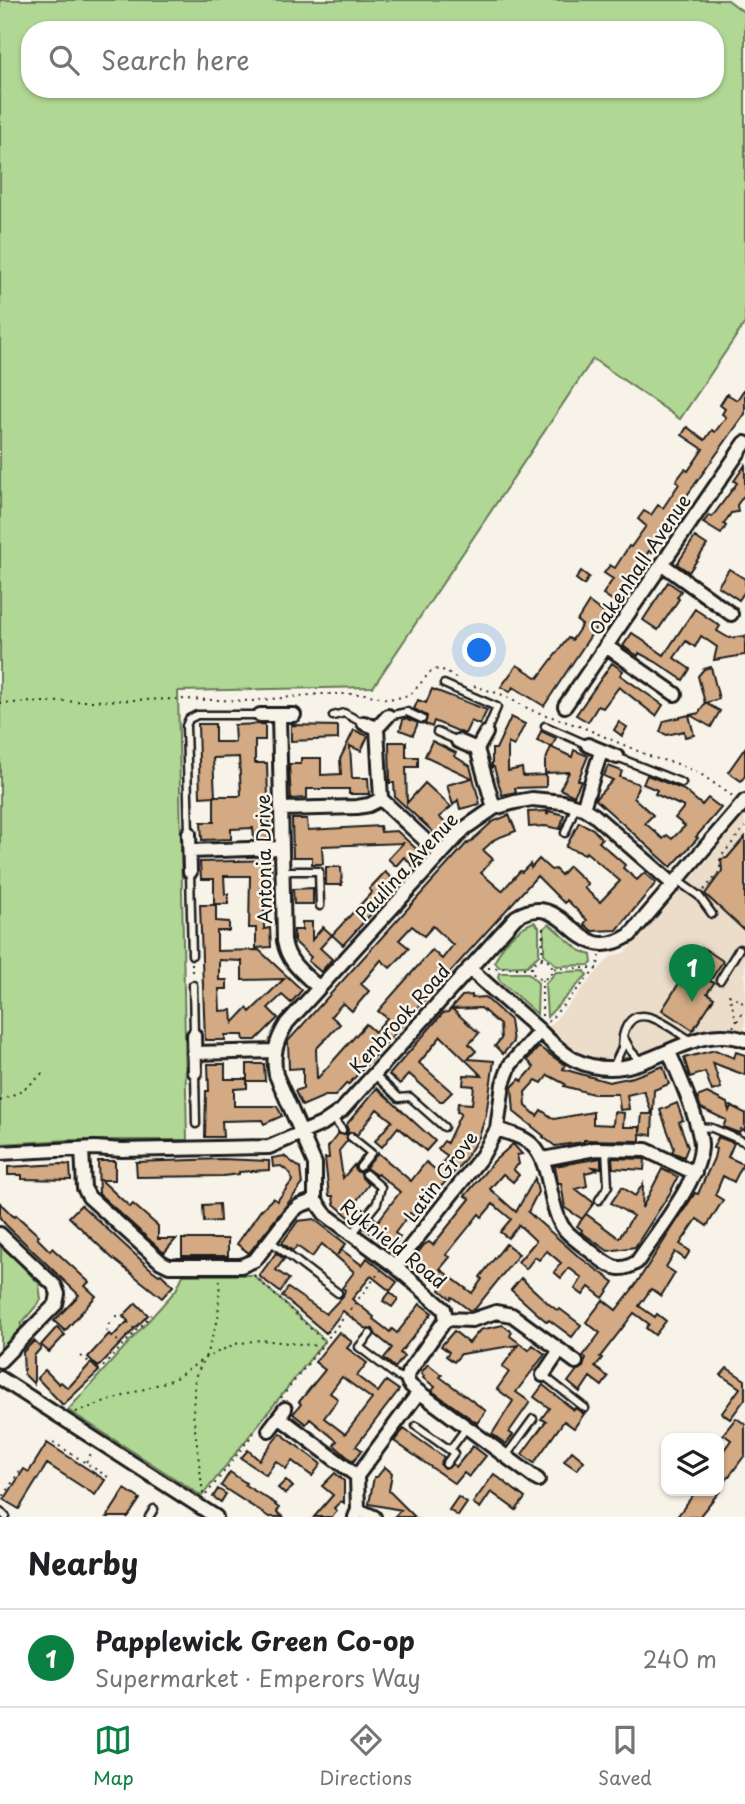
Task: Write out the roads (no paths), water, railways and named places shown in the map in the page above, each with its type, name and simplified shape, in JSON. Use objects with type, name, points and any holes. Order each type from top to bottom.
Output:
[{"type":"street","name":"Oakenhall Avenue","points":[[565,706],[745,443]]},
{"type":"street","points":[[662,564],[731,614]]},
{"type":"street","points":[[606,646],[676,694]]},
{"type":"street","points":[[260,715],[294,715]]},
{"type":"street","name":"Antonia Drive","points":[[279,715],[286,954],[319,988]]},
{"type":"street","points":[[388,716],[377,728],[381,799],[441,855]]},
{"type":"street","points":[[364,723],[377,728]]},
{"type":"street","points":[[486,733],[477,749],[494,808]]},
{"type":"street","points":[[458,741],[477,749]]},
{"type":"street","points":[[587,745],[617,757]]},
{"type":"street","points":[[580,807],[601,752]]},
{"type":"street","points":[[281,809],[357,807],[381,799]]},
{"type":"street","name":"Paulina Avenue","points":[[275,1051],[278,1038],[287,1023],[466,828],[494,808],[532,799],[549,799],[580,807],[676,883]]},
{"type":"street","points":[[676,883],[745,802]]},
{"type":"street","points":[[189,833],[190,872]]},
{"type":"street","points":[[190,851],[282,848]]},
{"type":"street","name":"Kenbrook Road","points":[[0,1153],[82,1149],[269,1147],[333,1118],[516,917],[524,912],[543,911],[556,915],[587,941],[603,945],[618,942],[630,934],[676,883]]},
{"type":"street","points":[[469,968],[544,1027],[566,1055],[596,1067],[613,1068],[642,1063],[692,1041],[716,1036],[745,1040]]},
{"type":"street","name":"Latin Grove","points":[[392,1263],[471,1171],[497,1129],[503,1084],[510,1065],[544,1027]]},
{"type":"street","points":[[194,1035],[195,1072]]},
{"type":"street","points":[[194,1054],[275,1051],[276,1075],[302,1132]]},
{"type":"street","points":[[497,1129],[522,1138],[534,1146],[543,1159],[553,1204],[562,1225],[612,1268],[626,1269],[637,1262],[695,1173],[700,1158],[701,1142],[697,1127],[669,1052]]},
{"type":"street","name":"Ryknield Road","points":[[302,1132],[315,1164],[314,1200],[324,1214],[392,1263],[444,1309],[446,1319],[406,1379]]},
{"type":"street","points":[[82,1149],[84,1188],[89,1197],[161,1262],[169,1266],[249,1264],[292,1212],[314,1200]]},
{"type":"street","points":[[543,1159],[595,1149],[646,1150],[695,1173]]},
{"type":"street","points":[[0,1234],[55,1286],[58,1294],[56,1304],[0,1361]]},
{"type":"street","points":[[446,1319],[471,1320],[496,1312],[512,1315],[576,1362]]},
{"type":"street","points":[[543,1375],[560,1350]]},
{"type":"street","points":[[0,1378],[216,1517]]},
{"type":"street","points":[[406,1379],[419,1392],[538,1480]]},
{"type":"street","points":[[374,1517],[356,1514],[357,1476],[419,1392]]},
{"type":"street","points":[[265,1427],[280,1410],[357,1476]]},
{"type":"lane","points":[[444,684],[497,707],[486,733]]},
{"type":"lane","points":[[388,716],[407,712],[422,719]]},
{"type":"lane","points":[[333,716],[344,713],[364,723]]},
{"type":"lane","points":[[189,833],[186,726],[189,719],[197,715],[260,715]]},
{"type":"lane","points":[[545,726],[587,745]]},
{"type":"lane","points":[[437,732],[458,741]]},
{"type":"lane","points":[[617,757],[682,783]]},
{"type":"lane","points":[[565,833],[580,807]]},
{"type":"lane","points":[[282,872],[319,871],[320,906]]},
{"type":"lane","points":[[190,872],[192,956]]},
{"type":"lane","points":[[676,883],[699,896],[712,914]]},
{"type":"lane","points":[[720,980],[739,949]]},
{"type":"lane","points":[[193,985],[194,1035]]},
{"type":"lane","points":[[613,1068],[629,1021],[635,1017],[658,1019],[692,1041]]},
{"type":"lane","points":[[623,1036],[642,1063]]},
{"type":"lane","points":[[195,1072],[196,1124]]},
{"type":"lane","points":[[374,1074],[399,1098],[410,1097],[444,1127]]},
{"type":"lane","points":[[333,1118],[342,1130]]},
{"type":"lane","points":[[697,1127],[712,1128],[745,1142]]},
{"type":"lane","points":[[351,1137],[371,1153],[360,1167]]},
{"type":"lane","points":[[599,1200],[608,1186],[606,1149]]},
{"type":"lane","points":[[352,1234],[377,1203],[381,1187],[366,1174]]},
{"type":"lane","points":[[270,1241],[338,1293]]},
{"type":"lane","points":[[370,1334],[359,1346],[397,1376],[406,1379]]},
{"type":"lane","points":[[543,1375],[585,1408]]},
{"type":"lane","points":[[506,1456],[533,1419]]},
{"type":"lane","points":[[416,1426],[454,1453],[446,1464]]},
{"type":"lane","points":[[450,1450],[467,1427]]},
{"type":"lane","points":[[149,1517],[154,1509]]},
{"type":"lane","points":[[0,1511],[6,1517]]},
{"type":"place","name":"Papplewick Green Co-op","points":[[692,1002]]}]
